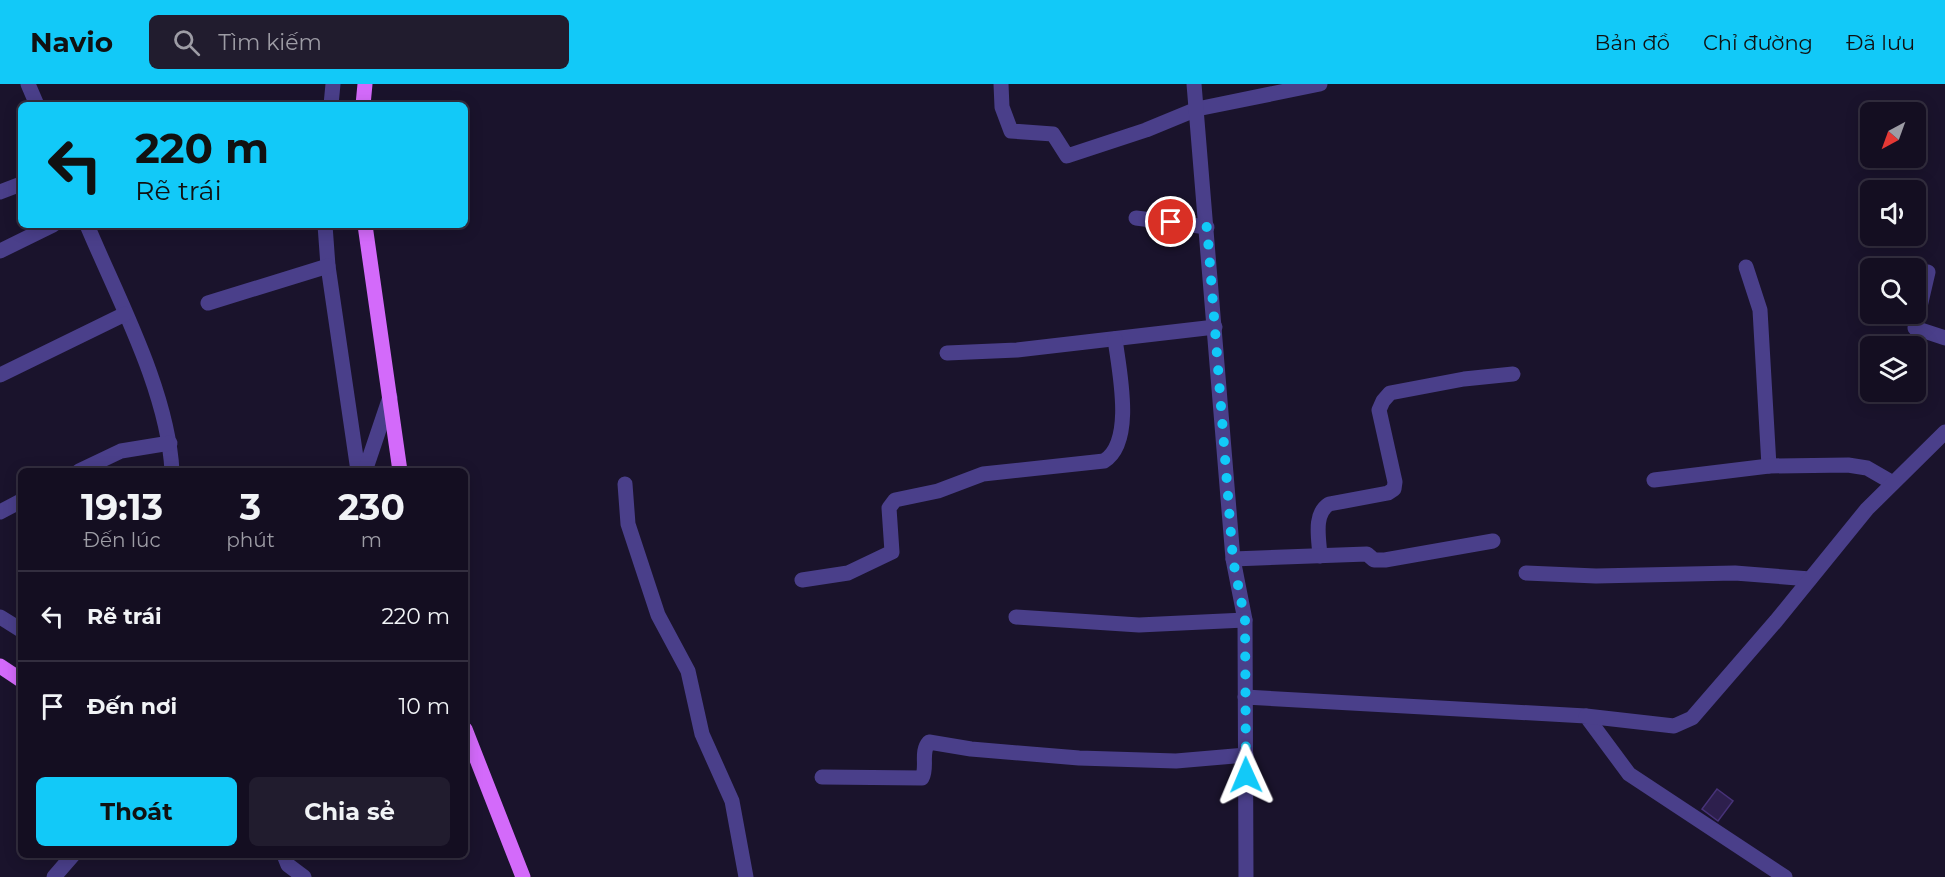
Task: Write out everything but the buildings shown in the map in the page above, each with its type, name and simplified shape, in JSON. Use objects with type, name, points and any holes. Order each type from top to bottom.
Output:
[{"type":"main road","points":[[363,102],[365,84]]},
{"type":"main road","points":[[365,228],[400,468]]},
{"type":"main road","points":[[0,666],[18,678]]},
{"type":"main road","points":[[468,740],[523,877]]},
{"type":"street","points":[[28,84],[36,102]]},
{"type":"street","points":[[331,102],[333,84]]},
{"type":"street","points":[[1000,84],[1002,106],[1011,131],[1053,134],[1067,156],[1146,130],[1197,109],[1320,84]]},
{"type":"street","points":[[1194,84],[1233,560],[1245,620],[1246,877]]},
{"type":"street","points":[[0,192],[18,185]]},
{"type":"street","points":[[1136,218],[1207,227]]},
{"type":"street","points":[[0,251],[47,228]]},
{"type":"street","points":[[88,228],[124,314],[170,443],[172,468]]},
{"type":"street","points":[[325,228],[328,266],[358,468]]},
{"type":"street","points":[[208,303],[328,266]]},
{"type":"street","points":[[1746,267],[1760,310],[1769,466]]},
{"type":"street","points":[[1928,272],[1915,328],[1945,338]]},
{"type":"street","points":[[0,375],[124,314]]},
{"type":"street","points":[[947,353],[1017,350],[1215,327]]},
{"type":"street","points":[[802,580],[848,573],[892,552],[889,508],[895,500],[938,491],[983,474],[1104,461],[1114,455],[1120,444],[1123,403],[1115,339]]},
{"type":"street","points":[[1320,556],[1319,516],[1323,508],[1329,504],[1394,489],[1379,410],[1383,400],[1390,393],[1464,379],[1513,374]]},
{"type":"street","points":[[366,468],[390,397]]},
{"type":"street","points":[[1245,697],[1586,716],[1674,726],[1692,718],[1867,509],[1945,432]]},
{"type":"street","points":[[85,468],[121,451],[170,443]]},
{"type":"street","points":[[1654,480],[1769,466],[1848,465],[1867,468],[1893,483]]},
{"type":"street","points":[[625,484],[628,524],[658,615],[688,671],[702,734],[732,801],[736,833],[746,877]]},
{"type":"street","points":[[0,512],[18,503]]},
{"type":"street","points":[[1233,560],[1367,554],[1374,560],[1385,560],[1493,541]]},
{"type":"street","points":[[1526,573],[1614,576],[1735,573],[1810,579]]},
{"type":"street","points":[[0,616],[18,628]]},
{"type":"street","points":[[1016,617],[1139,625],[1245,620]]},
{"type":"street","points":[[1586,716],[1629,774],[1785,877]]},
{"type":"street","points":[[822,777],[922,778],[925,749],[929,742],[971,749],[1079,758],[1176,761],[1246,755]]},
{"type":"street","points":[[54,877],[70,858]]},
{"type":"street","points":[[286,866],[304,877]]},
{"type":"route","points":[[1171,222],[1207,227],[1233,560],[1245,620],[1246,775]]}]
